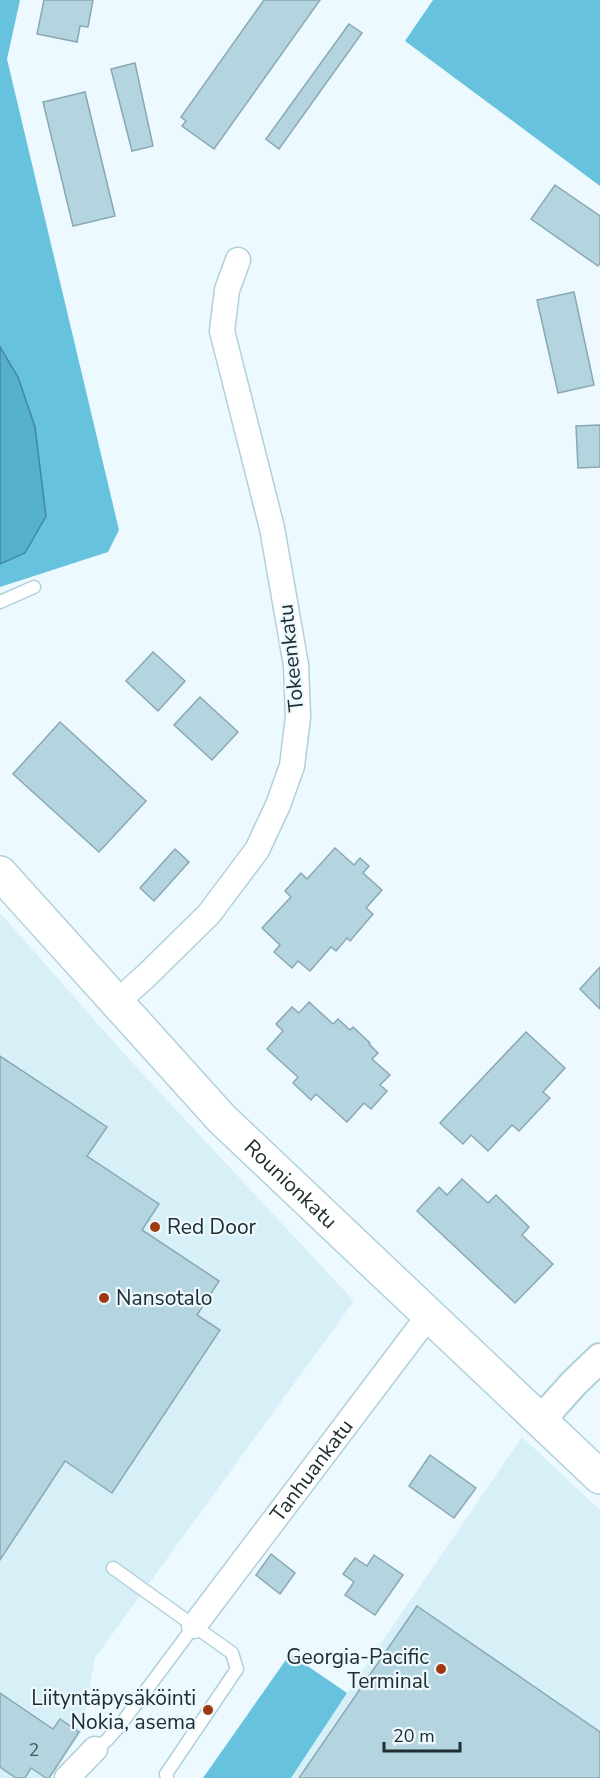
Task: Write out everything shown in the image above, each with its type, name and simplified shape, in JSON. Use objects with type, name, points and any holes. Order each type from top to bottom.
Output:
[{"type":"main road","name":"Rounionkatu","points":[[0,873],[222,1119],[600,1477]]},
{"type":"street","name":"Tokeenkatu","points":[[116,1003],[209,914],[257,850],[278,805],[291,766],[298,717],[296,665],[272,528],[222,331],[226,290],[238,260]]},
{"type":"street","name":"Tanhuankatu","points":[[194,1626],[429,1315]]},
{"type":"street","points":[[540,1421],[600,1358]]},
{"type":"street","points":[[67,1778],[95,1749]]},
{"type":"lane","points":[[0,602],[34,587]]},
{"type":"lane","points":[[113,1568],[232,1653],[237,1670],[166,1774],[167,1778]]},
{"type":"lane","points":[[95,1749],[107,1740],[121,1724],[194,1626]]},
{"type":"shaded area","points":[[0,0],[20,0],[7,59],[119,530],[108,552],[0,587],[0,564],[25,553],[18,377],[0,347]]},
{"type":"shaded area","points":[[433,0],[600,0],[600,186],[405,41]]},
{"type":"shaded area","points":[[0,347],[18,377],[35,427],[46,516],[25,553],[0,564]]},
{"type":"shaded area","points":[[0,913],[128,1058],[354,1301],[95,1658],[81,1733],[51,1778],[0,1778]]},
{"type":"shaded area","points":[[522,1437],[600,1510],[600,1778],[291,1778],[347,1693]]},
{"type":"shaded area","points":[[290,1654],[347,1693],[291,1778],[203,1778]]},
{"type":"building","points":[[44,0],[93,0],[88,27],[80,26],[77,42],[37,34]]},
{"type":"building","points":[[264,0],[320,0],[214,149],[182,126],[186,121],[181,117]]},
{"type":"building","points":[[349,24],[362,33],[279,149],[266,139]]},
{"type":"building","points":[[135,63],[153,146],[132,151],[111,69]]},
{"type":"building","points":[[85,92],[115,216],[73,226],[43,102]]},
{"type":"building","points":[[555,185],[600,216],[600,263],[598,266],[531,219]]},
{"type":"building","points":[[574,292],[594,385],[558,393],[537,300]]},
{"type":"building","points":[[600,425],[600,467],[578,468],[576,426]]},
{"type":"building","points":[[153,652],[185,681],[158,711],[126,681]]},
{"type":"building","points":[[200,697],[238,732],[212,760],[174,725]]},
{"type":"building","points":[[60,722],[146,801],[99,852],[13,774]]},
{"type":"building","points":[[335,848],[354,865],[360,858],[369,866],[363,873],[382,890],[366,908],[373,914],[350,941],[347,938],[336,951],[331,947],[310,971],[298,961],[292,968],[274,952],[280,945],[262,928],[291,897],[285,891],[301,873],[307,879]]},
{"type":"building","points":[[175,849],[189,862],[154,901],[140,888]]},
{"type":"building","points":[[600,967],[600,1009],[580,989]]},
{"type":"building","points":[[309,1002],[333,1024],[338,1019],[350,1030],[353,1027],[378,1053],[372,1059],[390,1075],[380,1085],[387,1091],[371,1109],[364,1103],[347,1122],[316,1094],[311,1100],[293,1083],[298,1077],[267,1049],[283,1031],[276,1024],[292,1007],[299,1013]]},
{"type":"building","points":[[526,1032],[565,1068],[543,1092],[550,1098],[519,1131],[512,1125],[488,1151],[471,1135],[463,1144],[440,1123]]},
{"type":"building","name":"Nansotalo","points":[[0,1056],[107,1127],[87,1156],[159,1204],[142,1230],[219,1281],[197,1315],[220,1330],[112,1493],[65,1461],[0,1560]]},
{"type":"building","points":[[462,1179],[488,1203],[496,1195],[529,1227],[522,1235],[553,1264],[515,1303],[417,1211],[439,1187],[447,1195]]},
{"type":"building","points":[[430,1455],[476,1488],[454,1518],[409,1486]]},
{"type":"building","points":[[271,1554],[295,1573],[280,1594],[256,1575]]},
{"type":"building","points":[[374,1555],[403,1575],[375,1615],[345,1595],[354,1582],[343,1574],[355,1558],[367,1566]]},
{"type":"building","name":"Georgia-Pacific Terminal","points":[[417,1606],[600,1732],[600,1778],[299,1778]]},
{"type":"building","points":[[0,1693],[53,1729],[60,1719],[79,1732],[49,1778],[31,1768],[25,1778],[16,1778],[0,1767]]},
{"type":"place","name":"Red Door","points":[[155,1227]]},
{"type":"place","name":"Nansotalo","points":[[104,1298]]},
{"type":"place","name":"Georgia-Pacific Terminal","points":[[441,1669]]},
{"type":"place","name":"Liityntäpysäköinti Nokia, asema","points":[[208,1710]]}]
